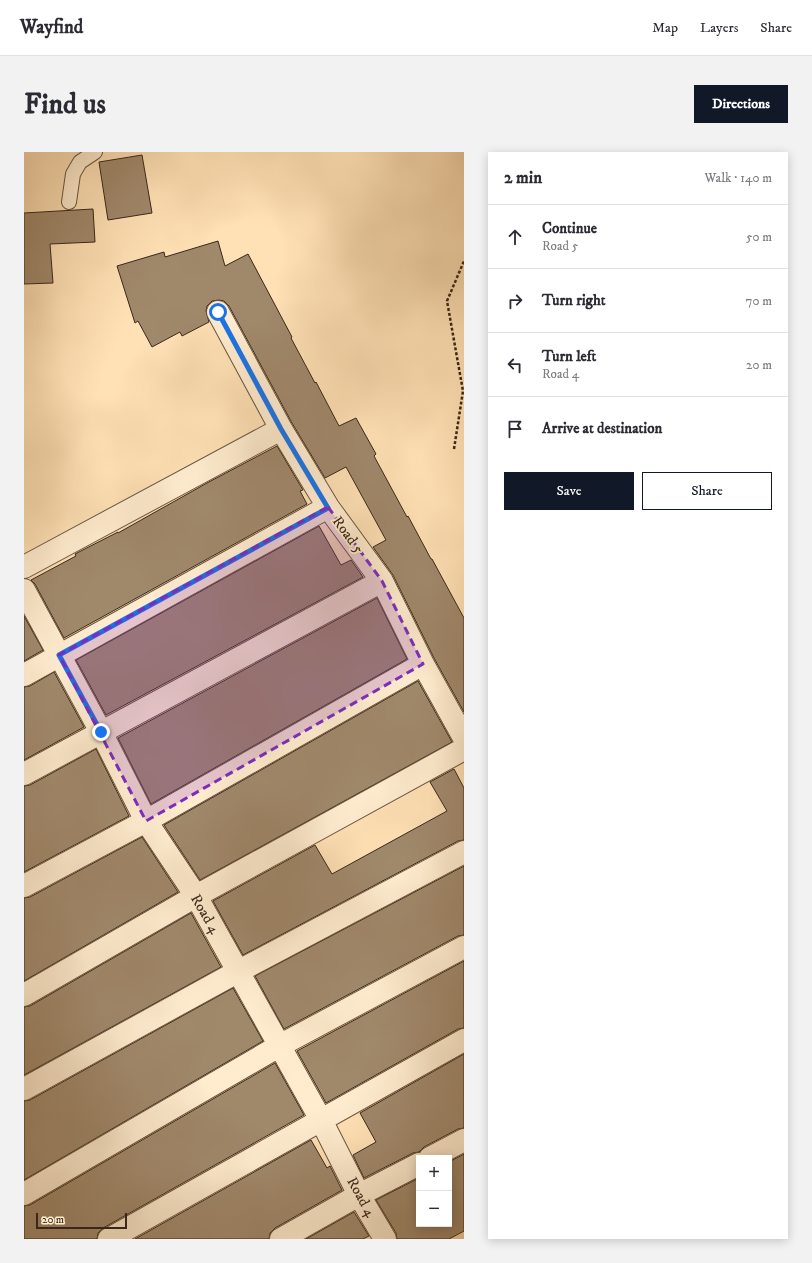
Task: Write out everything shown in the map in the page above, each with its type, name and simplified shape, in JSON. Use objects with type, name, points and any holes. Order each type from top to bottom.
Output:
[{"type":"street","name":"Road 5","points":[[218,312],[281,429],[328,508],[382,581],[423,664],[464,738]]},
{"type":"street","points":[[24,566],[281,429]]},
{"type":"street","points":[[24,675],[328,508]]},
{"type":"street","points":[[24,774],[382,581]]},
{"type":"street","name":"Road 4","points":[[24,590],[101,732],[146,821],[196,896],[237,972],[321,1120],[359,1195],[385,1239]]},
{"type":"street","points":[[24,886],[146,821],[423,664]]},
{"type":"street","points":[[24,995],[196,896],[464,749]]},
{"type":"street","points":[[24,1089],[237,972],[464,852]]},
{"type":"street","points":[[24,1194],[279,1046],[464,947]]},
{"type":"street","points":[[109,1239],[464,1040]]},
{"type":"street","points":[[436,1155],[464,1140]]},
{"type":"street","points":[[281,1239],[359,1195],[416,1166]]},
{"type":"lane","points":[[69,202],[73,174],[80,162],[95,152]]},
{"type":"path","points":[[454,449],[463,391],[447,302],[464,261]]},
{"type":"highlighted area","points":[[328,507],[382,581],[423,664],[146,821],[59,655]]},
{"type":"building","points":[[142,155],[152,213],[108,220],[99,162]]},
{"type":"building","points":[[93,209],[95,242],[50,244],[53,283],[24,284],[24,213]]},
{"type":"building","points":[[218,241],[225,266],[248,254],[292,337],[291,338],[339,426],[356,418],[376,454],[374,456],[464,618],[464,712],[434,658],[393,575],[373,547],[386,540],[346,467],[325,478],[292,423],[229,306],[224,301],[212,301],[207,306],[206,311],[209,322],[182,336],[180,332],[152,347],[138,321],[135,323],[117,266],[164,252],[165,257]]},
{"type":"building","points":[[277,446],[303,490],[300,491],[307,504],[64,638],[35,584],[31,580],[76,556],[75,554],[118,533]]},
{"type":"building","points":[[319,526],[341,565],[351,560],[363,577],[106,715],[76,660]]},
{"type":"building","points":[[377,598],[407,659],[151,804],[118,738]]},
{"type":"building","points":[[24,616],[43,650],[24,661]]},
{"type":"building","points":[[54,672],[84,727],[24,760],[24,687],[30,686]]},
{"type":"building","points":[[418,681],[452,742],[200,880],[164,825]]},
{"type":"building","points":[[96,749],[129,816],[24,872],[24,786],[30,785]]},
{"type":"building","points":[[454,769],[464,788],[464,840],[458,841],[243,955],[213,901],[315,845],[332,874],[447,811],[430,782]]},
{"type":"building","points":[[142,837],[178,892],[24,981],[24,898],[30,897]]},
{"type":"building","points":[[464,866],[464,935],[458,936],[284,1029],[255,976]]},
{"type":"building","points":[[191,913],[221,967],[24,1075],[24,1007],[30,1006]]},
{"type":"building","points":[[464,961],[464,1028],[458,1029],[326,1103],[297,1051]]},
{"type":"building","points":[[233,988],[263,1041],[24,1180],[24,1101],[30,1100]]},
{"type":"building","points":[[464,1054],[464,1128],[458,1129],[424,1147],[419,1152],[413,1153],[364,1178],[353,1155],[376,1142],[360,1113]]},
{"type":"building","points":[[275,1063],[304,1115],[103,1228],[98,1233],[97,1239],[24,1239],[24,1206],[30,1205]]},
{"type":"building","points":[[311,1140],[327,1168],[330,1166],[342,1190],[275,1228],[270,1233],[269,1239],[135,1239]]},
{"type":"building","points":[[464,1154],[464,1231],[449,1239],[397,1239],[396,1233],[376,1200],[416,1180],[416,1227],[452,1227],[452,1160]]},
{"type":"building","points":[[354,1212],[369,1236],[363,1239],[306,1239]]},
{"type":"route","points":[[101,732],[59,655],[328,508],[281,429],[218,312]]}]
